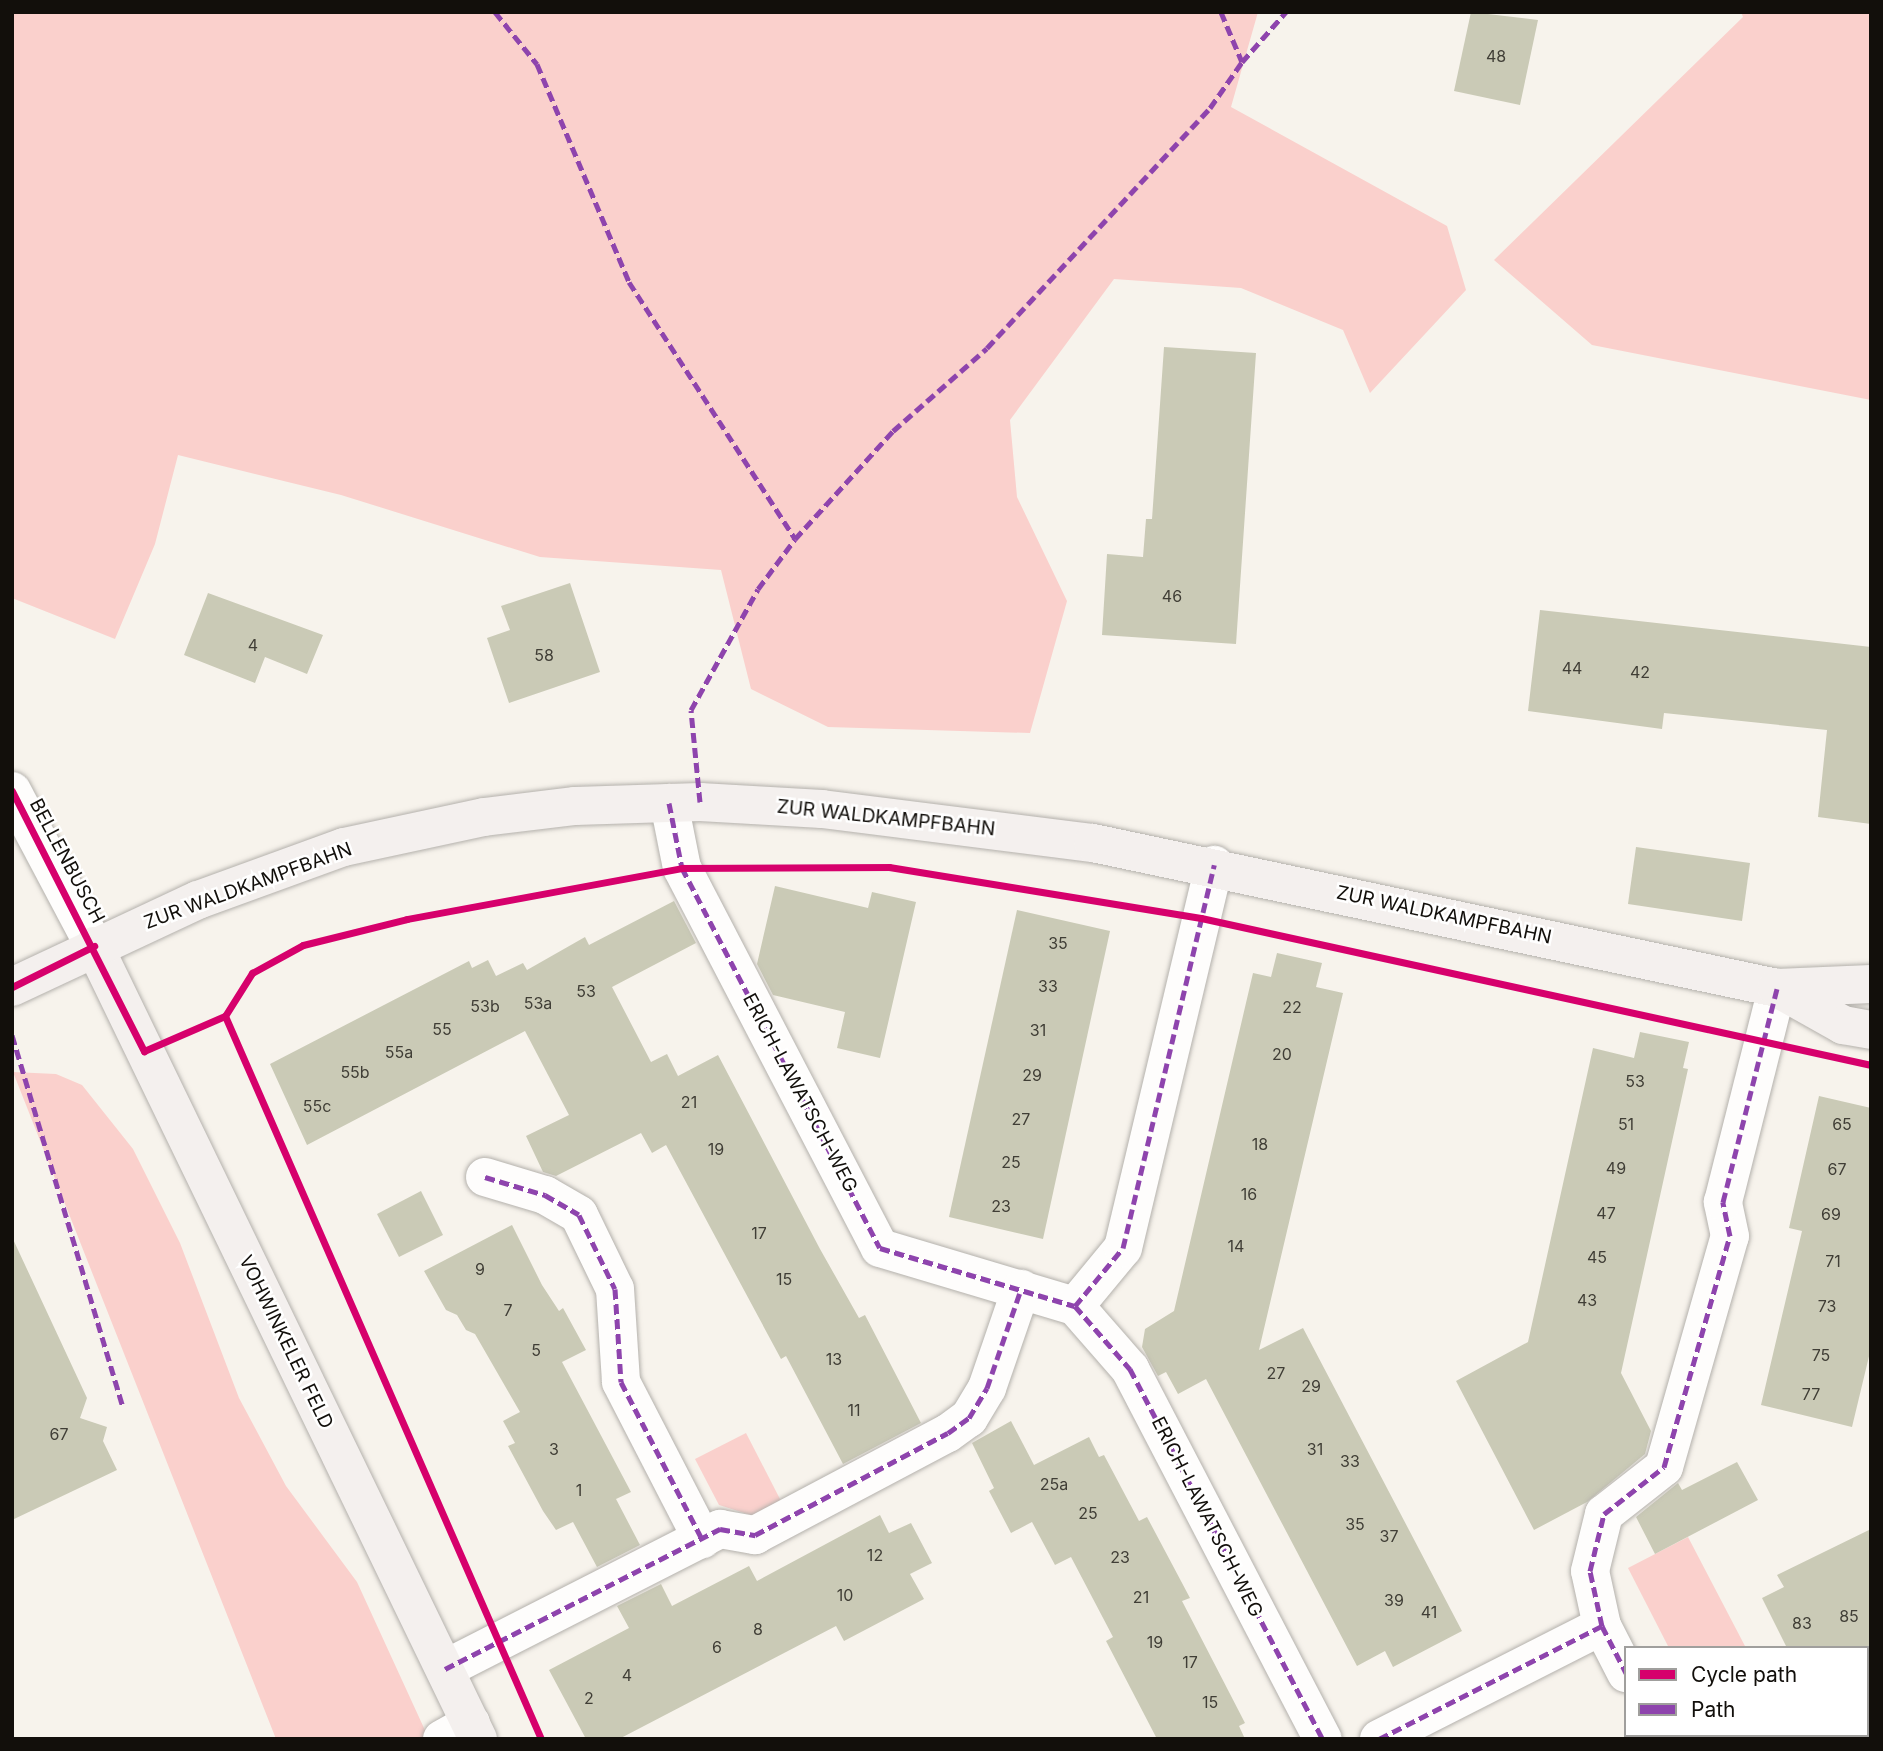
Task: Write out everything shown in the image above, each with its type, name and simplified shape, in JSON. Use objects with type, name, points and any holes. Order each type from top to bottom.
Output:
[{"type":"main road","name":"ZUR WALDKAMPFBAHN","points":[[12,987],[94,946],[198,900],[344,847],[484,817],[575,806],[669,803],[822,809],[930,821],[1214,865],[1777,988],[1871,984]]},
{"type":"main road","name":"VOHWINKELER FELD","points":[[94,946],[445,1669],[464,1734]]},
{"type":"main road","name":"ZUR WALDKAMPFBAHN","points":[[1777,988],[1843,1025],[1871,1030]]},
{"type":"street","name":"BELLENBUSCH","points":[[12,791],[94,946]]},
{"type":"street","name":"ERICH-LAWATSCH-WEG","points":[[669,803],[682,868],[880,1248],[1075,1306],[1130,1369],[1323,1739]]},
{"type":"street","points":[[1075,1306],[1123,1248],[1214,865]]},
{"type":"street","points":[[1624,1670],[1602,1626],[1590,1571],[1604,1514],[1664,1467],[1730,1236],[1723,1202],[1777,988]]},
{"type":"street","points":[[485,1177],[545,1195],[579,1215],[615,1289],[621,1382],[702,1539]]},
{"type":"street","points":[[445,1669],[720,1529],[755,1535],[970,1418],[987,1388],[1021,1289]]},
{"type":"street","points":[[1379,1739],[1602,1626]]},
{"type":"shaded area","points":[[12,12],[1258,12],[1231,107],[1447,226],[1466,290],[1370,393],[1343,330],[1241,288],[1114,279],[1010,420],[1017,497],[1067,601],[1030,733],[828,727],[751,689],[721,570],[540,557],[341,495],[178,455],[155,544],[115,639],[12,598]]},
{"type":"shaded area","points":[[1741,12],[1871,12],[1871,400],[1592,345],[1494,260],[1743,17]]},
{"type":"shaded area","points":[[13,1072],[56,1074],[82,1085],[133,1149],[180,1243],[239,1398],[286,1486],[357,1582],[429,1739],[276,1739]]},
{"type":"shaded area","points":[[746,1433],[782,1503],[757,1517],[719,1505],[695,1459]]},
{"type":"shaded area","points":[[1688,1537],[1745,1646],[1668,1646],[1628,1568]]},
{"type":"building","points":[[1471,12],[1538,20],[1520,105],[1454,91]]},
{"type":"building","points":[[1164,347],[1256,353],[1236,644],[1102,635],[1107,554],[1143,557],[1146,519],[1152,519]]},
{"type":"building","points":[[570,583],[600,672],[509,703],[487,638],[510,630],[501,606]]},
{"type":"building","points":[[208,593],[323,635],[307,674],[265,657],[255,683],[184,655]]},
{"type":"building","points":[[1540,610],[1871,647],[1871,824],[1818,817],[1827,730],[1664,713],[1662,729],[1528,711]]},
{"type":"building","points":[[1636,847],[1750,863],[1742,921],[1628,904]]},
{"type":"building","points":[[775,886],[868,908],[872,892],[916,902],[880,1058],[837,1048],[845,1012],[773,995],[757,964]]},
{"type":"building","points":[[674,901],[696,943],[612,987],[651,1062],[667,1054],[678,1076],[718,1055],[820,1249],[859,1318],[865,1315],[921,1423],[843,1464],[786,1356],[781,1359],[666,1145],[652,1153],[641,1133],[556,1176],[543,1172],[526,1136],[569,1115],[525,1031],[307,1145],[270,1064],[469,961],[472,968],[488,960],[496,976],[523,963],[527,970],[585,937],[589,945]]},
{"type":"building","points":[[1017,910],[1110,931],[1043,1239],[949,1217]]},
{"type":"building","points":[[1277,953],[1322,963],[1316,987],[1343,993],[1259,1350],[1303,1328],[1462,1631],[1393,1667],[1385,1651],[1357,1666],[1206,1379],[1178,1394],[1166,1372],[1158,1376],[1142,1347],[1145,1329],[1174,1311],[1253,973],[1271,977]]},
{"type":"building","points":[[1640,1032],[1689,1042],[1683,1068],[1688,1069],[1621,1373],[1651,1431],[1645,1454],[1587,1502],[1534,1530],[1456,1381],[1528,1342],[1593,1048],[1634,1058]]},
{"type":"building","points":[[1819,1096],[1871,1108],[1871,1348],[1852,1427],[1761,1405],[1802,1231],[1789,1228]]},
{"type":"building","points":[[421,1191],[443,1235],[399,1257],[377,1214]]},
{"type":"building","points":[[512,1225],[542,1285],[559,1311],[563,1308],[586,1350],[562,1362],[631,1492],[616,1499],[640,1545],[597,1567],[573,1522],[556,1530],[543,1511],[508,1446],[515,1443],[503,1421],[520,1412],[475,1334],[466,1330],[457,1315],[446,1310],[424,1271]]},
{"type":"building","points":[[12,1237],[87,1398],[80,1418],[107,1427],[103,1441],[117,1470],[12,1520]]},
{"type":"building","points":[[1011,1421],[1034,1465],[1089,1437],[1099,1457],[1104,1455],[1139,1521],[1147,1517],[1190,1598],[1182,1601],[1245,1723],[1239,1726],[1245,1739],[1157,1739],[1106,1641],[1113,1637],[1071,1557],[1055,1565],[1032,1522],[1011,1533],[989,1491],[994,1488],[972,1443]]},
{"type":"building","points":[[1737,1462],[1758,1500],[1655,1554],[1636,1517],[1678,1483],[1682,1490]]},
{"type":"building","points":[[880,1515],[889,1533],[911,1523],[932,1563],[910,1574],[924,1599],[844,1641],[836,1626],[619,1739],[586,1739],[549,1670],[629,1628],[617,1606],[661,1584],[672,1606],[749,1566],[757,1581]]},
{"type":"building","points":[[1871,1529],[1871,1648],[1786,1646],[1762,1598],[1784,1587],[1777,1575]]},
{"type":"marked path","points":[[495,12],[537,64],[629,282],[795,539]]},
{"type":"marked path","points":[[1221,12],[1242,62]]},
{"type":"marked path","points":[[700,802],[691,710],[758,589],[795,539],[893,431],[987,348],[1210,108],[1242,62],[1286,12]]},
{"type":"marked path","points":[[669,803],[682,868],[880,1248],[1075,1306],[1130,1369],[1323,1739]]},
{"type":"marked path","points":[[1075,1306],[1123,1248],[1214,865]]},
{"type":"marked path","points":[[1602,1626],[1590,1571],[1604,1514],[1664,1467],[1730,1236],[1723,1202],[1777,988]]},
{"type":"marked path","points":[[12,1035],[123,1407]]},
{"type":"marked path","points":[[485,1177],[545,1195],[579,1215],[615,1289],[621,1382],[702,1539]]},
{"type":"marked path","points":[[445,1669],[720,1529],[755,1535],[948,1433],[969,1418],[987,1388],[1021,1289]]},
{"type":"marked path","points":[[1379,1739],[1602,1626],[1624,1669]]},
{"type":"cycle path","points":[[12,791],[144,1051],[225,1016],[252,973],[303,945],[407,919],[682,868],[889,867],[1201,918],[1871,1065]]},
{"type":"cycle path","points":[[12,987],[94,946]]},
{"type":"cycle path","points":[[225,1016],[541,1739]]}]
